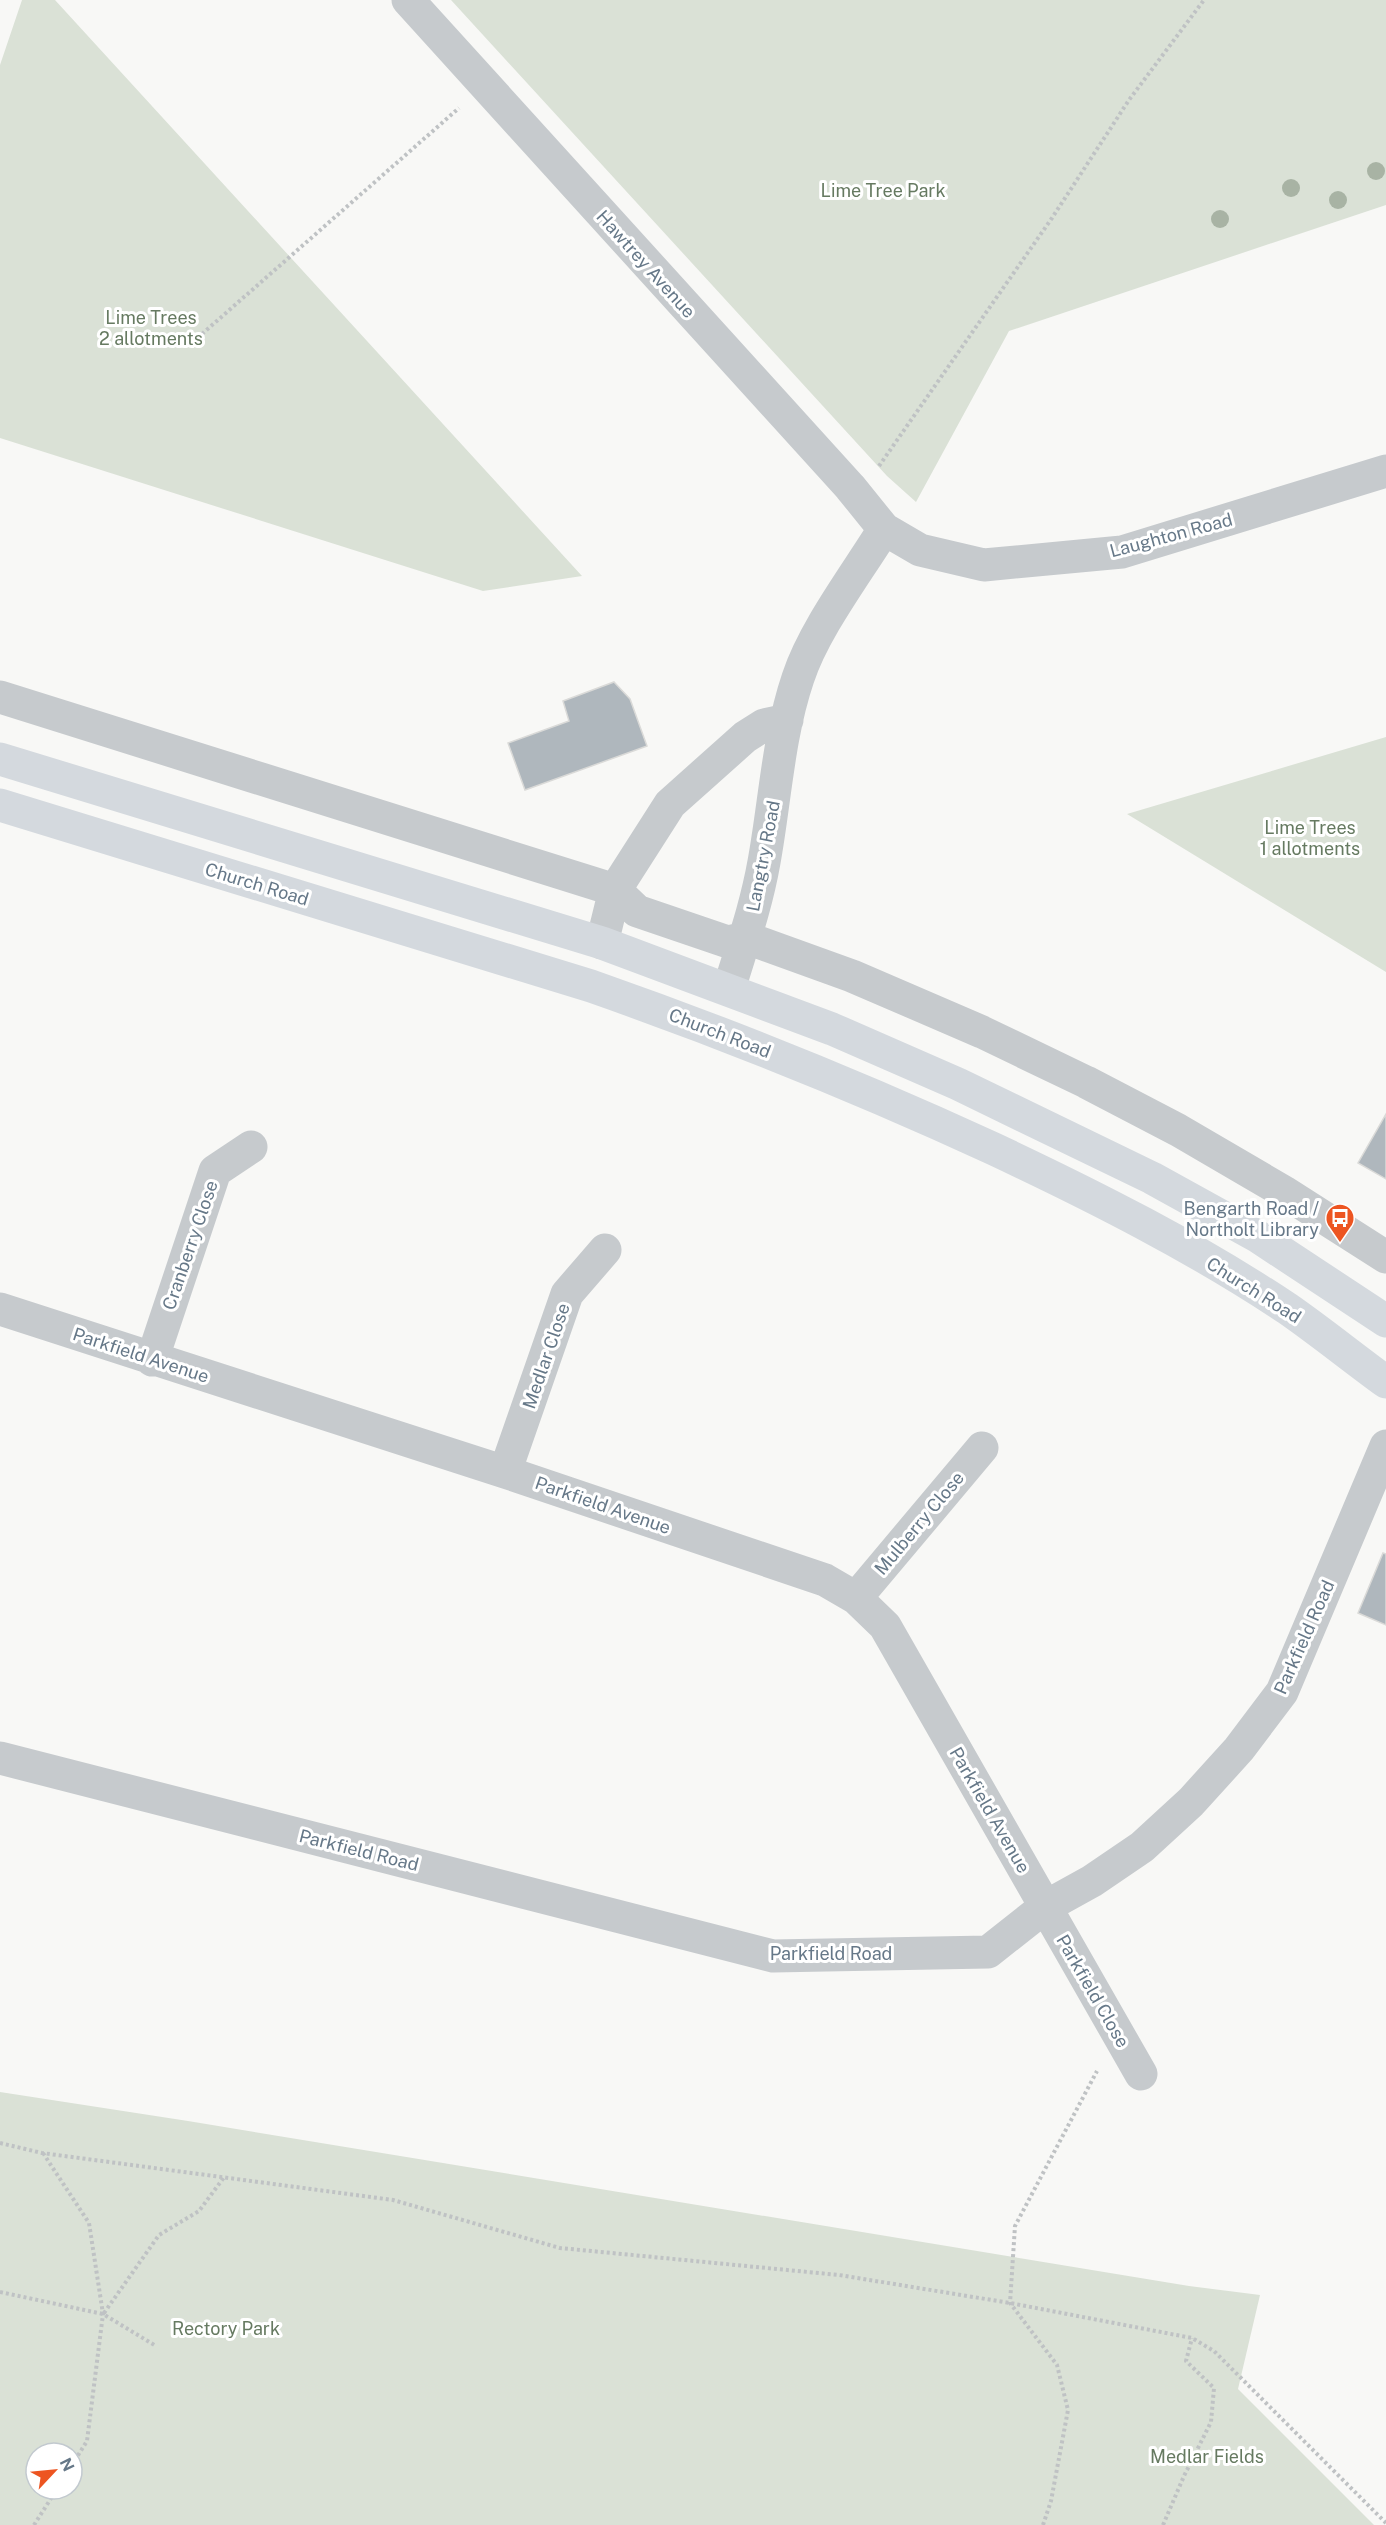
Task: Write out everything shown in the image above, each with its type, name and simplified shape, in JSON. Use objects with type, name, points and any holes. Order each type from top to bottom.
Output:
[{"type":"highway","points":[[0,759],[602,943],[832,1029],[958,1084],[1152,1178],[1257,1236],[1386,1321]]},
{"type":"highway","name":"Church Road","points":[[0,805],[591,986],[688,1020],[814,1069],[962,1134],[1130,1216],[1288,1310],[1386,1382]]},
{"type":"street","name":"Hawtrey Avenue","points":[[408,0],[850,487],[884,528]]},
{"type":"street","name":"Laughton Road","points":[[884,528],[920,550],[984,565],[1122,552],[1386,471]]},
{"type":"street","name":"Langtry Road","points":[[729,989],[747,938],[764,864],[787,720],[797,680],[808,650],[884,528]]},
{"type":"street","points":[[0,697],[615,890],[636,911],[728,942],[747,938],[852,976],[982,1032],[1178,1130],[1275,1186],[1386,1257]]},
{"type":"street","points":[[602,943],[615,890],[670,804],[745,737],[764,725],[787,720]]},
{"type":"street","name":"Cranberry Close","points":[[152,1360],[215,1171],[251,1147]]},
{"type":"street","name":"Medlar Close","points":[[505,1472],[567,1294],[605,1250]]},
{"type":"street","name":"Parkfield Avenue","points":[[0,1309],[152,1360],[505,1472],[825,1580],[856,1598],[885,1626],[1045,1907]]},
{"type":"street","name":"Parkfield Road","points":[[0,1758],[773,1956],[988,1952],[1045,1907],[1092,1881],[1142,1847],[1191,1802],[1231,1758],[1282,1692],[1386,1446]]},
{"type":"street","name":"Mulberry Close","points":[[856,1598],[982,1448]]},
{"type":"street","name":"Parkfield Close","points":[[1045,1907],[1142,2074]]},
{"type":"path","points":[[879,466],[1052,218],[1129,100],[1204,0]]},
{"type":"path","points":[[202,334],[428,135]]},
{"type":"path","points":[[1043,2525],[1051,2501],[1068,2410],[1057,2365],[1010,2303],[1015,2226],[1117,2032]]},
{"type":"path","points":[[0,2143],[42,2153],[393,2200],[560,2248],[838,2275],[1010,2303],[1191,2338],[1214,2350],[1386,2523]]},
{"type":"path","points":[[42,2153],[89,2223],[103,2313],[87,2441],[84,2446]]},
{"type":"path","points":[[103,2313],[159,2235],[200,2211],[225,2176]]},
{"type":"path","points":[[0,2292],[103,2313],[156,2346]]},
{"type":"path","points":[[1163,2525],[1211,2422],[1214,2388],[1186,2361],[1191,2338]]},
{"type":"path","points":[[34,2525],[49,2501]]},
{"type":"green space","name":"Lime Trees 2 allotments","points":[[22,0],[55,0],[582,576],[483,591],[0,438],[0,65]]},
{"type":"green space","name":"Lime Tree Park","points":[[451,0],[1386,0],[1386,205],[1009,331],[916,502],[887,476]]},
{"type":"green space","name":"Lime Trees 1 allotments","points":[[1386,737],[1386,972],[1127,814]]},
{"type":"green space","name":"Rectory Park","points":[[0,2092],[1189,2286],[1260,2295],[1238,2389],[1374,2525],[0,2525]]},
{"type":"building","points":[[614,682],[630,699],[647,746],[525,790],[508,743],[569,721],[563,701]]},
{"type":"building","points":[[1386,1114],[1386,1179],[1358,1163]]},
{"type":"building","points":[[1383,1553],[1386,1554],[1386,1625],[1358,1613]]},
{"type":"place","name":"Bengarth Road / Northolt Library","points":[[1340,1244]]},
{"type":"park label","name":"Medlar Fields","points":[[1207,2456]]}]
